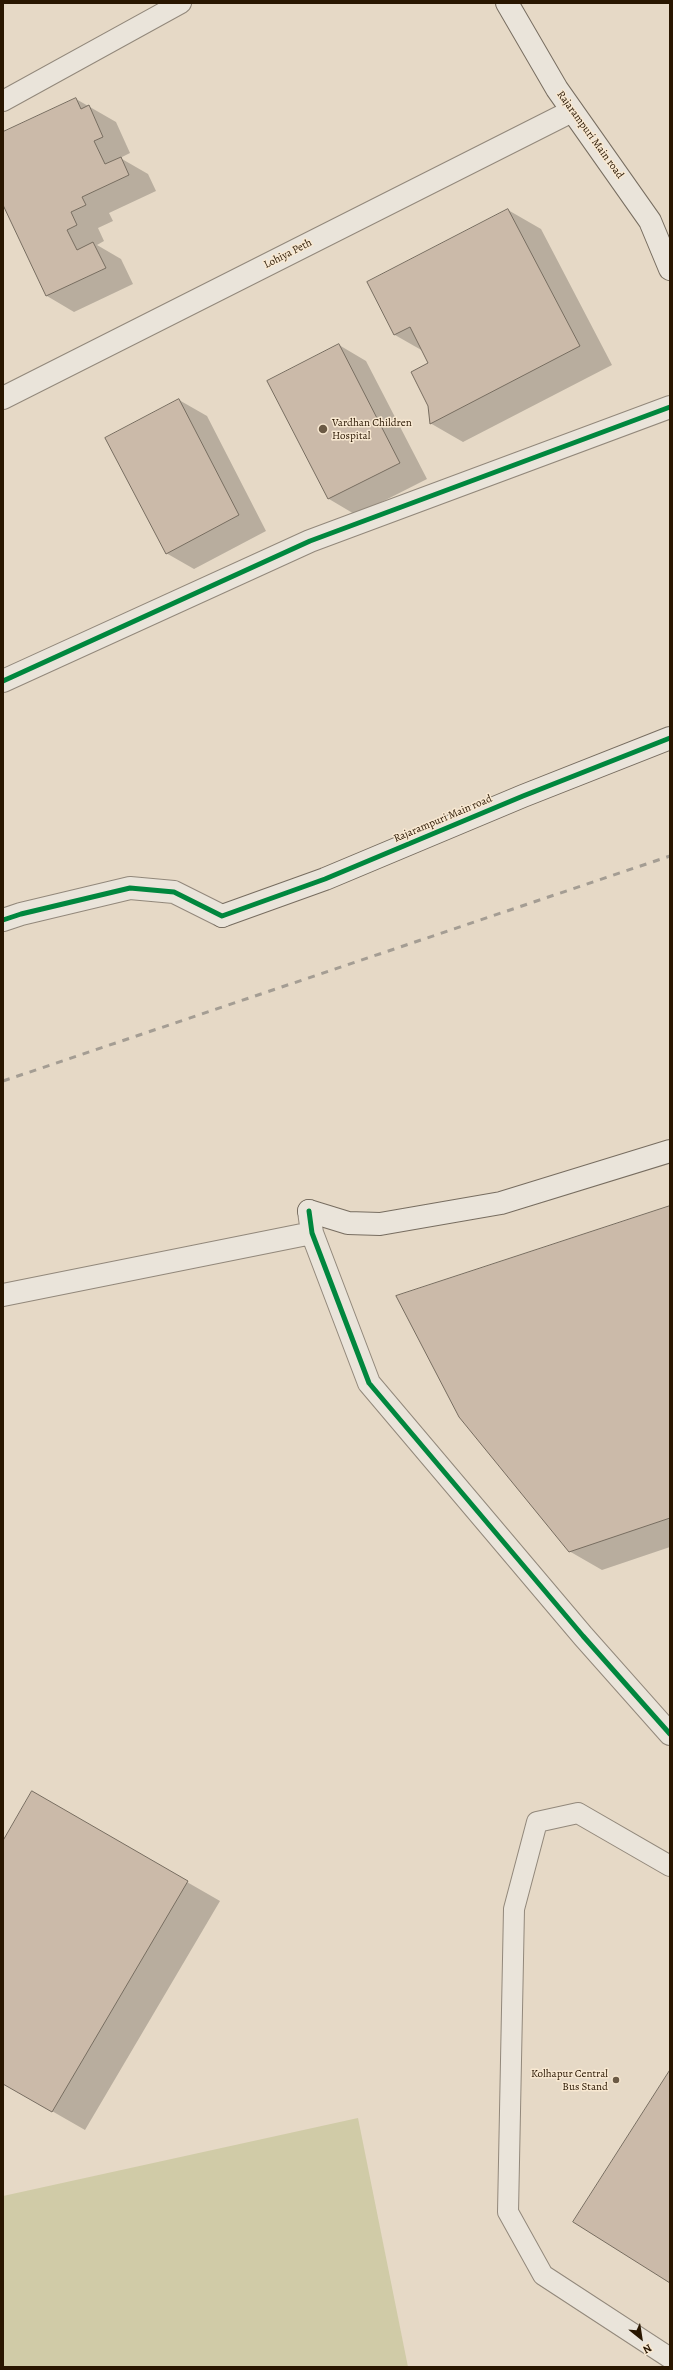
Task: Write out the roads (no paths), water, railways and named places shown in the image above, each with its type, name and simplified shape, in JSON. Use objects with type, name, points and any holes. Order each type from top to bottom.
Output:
[{"type":"street","name":"Rajarampuri Main road","points":[[506,3],[572,111],[650,221],[670,269]]},
{"type":"street","name":"Lohiya Peth","points":[[3,398],[572,111]]},
{"type":"street","points":[[3,681],[310,541],[670,407]]},
{"type":"street","name":"Rajarampuri Main road","points":[[3,920],[21,914],[130,888],[174,892],[222,916],[325,879],[549,786],[670,738]]},
{"type":"street","points":[[670,1151],[501,1203],[380,1224],[348,1223],[309,1211],[312,1233],[369,1383],[583,1636],[670,1734]]},
{"type":"street","points":[[3,1295],[312,1233]]},
{"type":"lane","points":[[3,101],[181,3]]},
{"type":"lane","points":[[670,1866],[578,1813],[537,1822],[514,1909],[508,2212],[543,2275],[670,2358]]},
{"type":"railway","points":[[3,1081],[670,856]]},
{"type":"place","name":"Vardhan Children Hospital","points":[[323,429]]},
{"type":"place","name":"Kolhapur Central Bus Stand","points":[[616,2080]]}]
